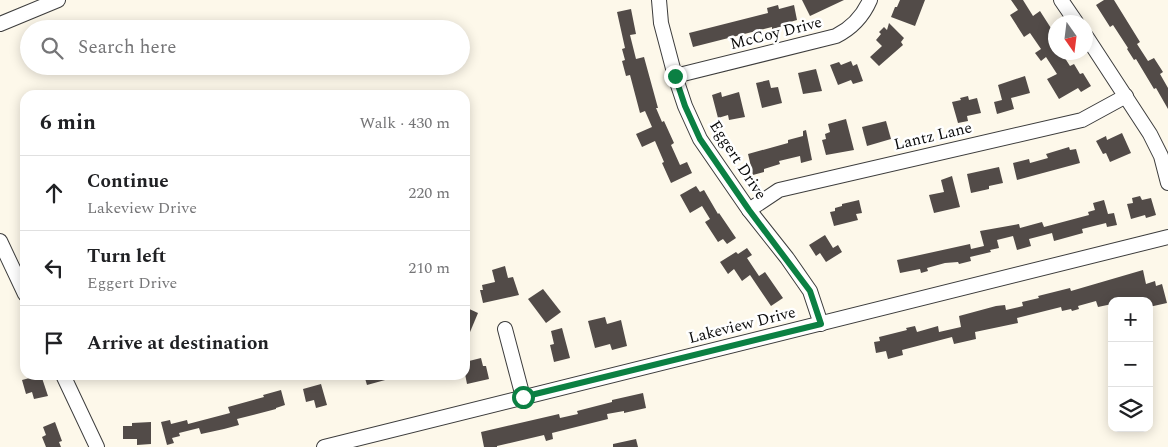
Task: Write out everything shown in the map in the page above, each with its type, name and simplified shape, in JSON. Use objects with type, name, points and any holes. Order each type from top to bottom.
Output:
[{"type":"street","points":[[0,24],[37,4],[58,0]]},
{"type":"street","name":"Eggert Drive","points":[[659,0],[661,23],[675,76],[685,106],[700,139],[749,210],[810,291],[821,324]]},
{"type":"street","name":"McCoy Drive","points":[[675,76],[836,36],[856,22],[870,0]]},
{"type":"street","points":[[1061,0],[1071,15]]},
{"type":"street","points":[[1093,46],[1150,134],[1161,156],[1168,183]]},
{"type":"street","name":"Lantz Lane","points":[[749,210],[779,190],[1082,120],[1126,96]]},
{"type":"street","name":"Lakeview Drive","points":[[324,447],[1168,238]]},
{"type":"street","points":[[0,241],[20,283]]},
{"type":"street","points":[[505,329],[523,397]]},
{"type":"street","points":[[65,380],[97,447]]},
{"type":"building","points":[[802,0],[844,0],[810,16]]},
{"type":"building","points":[[900,0],[925,0],[915,26],[891,17]]},
{"type":"building","points":[[1011,0],[1023,0],[1033,16],[1040,11],[1048,24],[1048,60],[1066,60],[1070,66],[1074,64],[1080,74],[1083,73],[1091,86],[1081,92],[1078,88],[1059,99],[1047,79],[1057,74],[1046,57],[1041,61],[1035,53],[1041,49],[1030,33],[1024,37],[1010,15],[1018,10]]},
{"type":"building","points":[[1104,0],[1114,0],[1140,42],[1137,44],[1148,61],[1154,58],[1163,72],[1160,74],[1168,88],[1168,109],[1136,59],[1134,60],[1113,25],[1110,27],[1096,5]]},
{"type":"building","points":[[778,5],[779,9],[794,5],[797,20],[772,29],[772,27],[693,47],[689,33],[768,13],[767,8]]},
{"type":"building","points":[[631,9],[636,34],[630,35],[636,59],[644,57],[658,108],[656,108],[674,143],[671,145],[680,165],[687,162],[692,173],[671,183],[655,141],[642,147],[636,134],[652,127],[645,111],[640,113],[630,75],[626,76],[622,61],[625,60],[622,49],[625,48],[617,12]]},
{"type":"building","points":[[889,23],[904,38],[901,42],[903,45],[879,66],[870,57],[882,46],[876,40],[881,34],[879,32],[884,27],[887,30]]},
{"type":"building","points":[[851,61],[853,66],[857,64],[863,81],[853,84],[851,80],[838,85],[830,65],[839,62],[841,65]]},
{"type":"building","points":[[816,69],[822,91],[803,94],[798,73]]},
{"type":"building","points":[[1025,76],[1030,93],[1011,98],[1014,109],[997,114],[994,102],[1002,100],[998,85]]},
{"type":"building","points":[[769,80],[771,88],[778,87],[782,103],[762,108],[756,83]]},
{"type":"building","points":[[721,92],[722,97],[739,92],[745,117],[729,120],[728,115],[718,118],[712,95]]},
{"type":"building","points":[[968,96],[969,100],[977,98],[981,113],[967,116],[968,121],[958,123],[952,102]]},
{"type":"building","points":[[846,119],[854,150],[826,155],[822,140],[826,139],[825,134],[830,132],[828,124]]},
{"type":"building","points":[[886,121],[891,139],[867,146],[862,127]]},
{"type":"building","points":[[806,130],[812,160],[801,163],[800,156],[779,161],[780,164],[753,175],[748,154],[788,143],[788,140],[803,136],[803,131]]},
{"type":"building","points":[[1122,133],[1131,153],[1110,162],[1106,153],[1103,154],[1096,141],[1106,136],[1107,140]]},
{"type":"building","points":[[1069,147],[1070,150],[1076,149],[1080,163],[1017,180],[1013,163],[1029,159],[1030,163],[1048,158],[1046,154]]},
{"type":"building","points":[[999,167],[1003,183],[989,186],[989,189],[971,193],[967,174]]},
{"type":"building","points":[[952,176],[960,207],[934,213],[929,195],[944,192],[941,180]]},
{"type":"building","points":[[696,186],[700,192],[704,190],[718,214],[736,238],[727,244],[723,239],[718,242],[705,222],[710,219],[702,206],[690,213],[680,195]]},
{"type":"building","points":[[1140,196],[1142,200],[1151,198],[1156,215],[1146,218],[1145,215],[1131,219],[1127,204],[1133,203],[1132,198]]},
{"type":"building","points":[[859,200],[862,213],[856,214],[858,220],[834,226],[830,212],[835,211],[835,208],[842,206],[842,204]]},
{"type":"building","points":[[1104,200],[1108,214],[1114,213],[1117,225],[1107,227],[1106,223],[1082,229],[1083,233],[1054,241],[1052,233],[1029,239],[1031,246],[1017,250],[1013,236],[997,240],[999,248],[970,257],[971,261],[959,264],[958,262],[945,263],[927,268],[928,271],[921,273],[920,269],[900,273],[897,260],[970,244],[971,249],[984,246],[980,231],[1019,224],[1020,228],[1042,222],[1044,227],[1089,215],[1088,212],[1095,210],[1093,203]]},
{"type":"building","points":[[825,235],[833,248],[838,245],[842,252],[826,262],[820,253],[816,256],[809,245]]},
{"type":"building","points":[[747,248],[752,255],[747,258],[759,276],[765,272],[783,298],[771,306],[750,275],[742,281],[734,269],[728,274],[720,262],[736,252],[738,254]]},
{"type":"building","points":[[505,266],[508,278],[513,277],[519,295],[483,303],[480,290],[483,290],[482,285],[495,282],[492,270]]},
{"type":"building","points":[[1143,270],[1146,284],[1155,281],[1156,286],[1162,284],[1167,303],[1153,306],[1153,297],[1108,297],[1108,305],[1098,307],[1096,301],[1078,306],[1079,309],[1072,311],[1071,309],[1062,311],[1061,307],[1017,318],[1018,323],[975,332],[976,339],[954,344],[952,337],[902,350],[903,355],[888,359],[886,351],[876,353],[874,342],[880,341],[879,337],[907,330],[906,328],[915,326],[917,332],[938,326],[939,332],[961,327],[959,316],[996,306],[1005,305],[1006,310],[1023,306],[1022,302],[1039,298],[1038,296],[1070,288],[1071,291]]},
{"type":"building","points":[[543,289],[561,312],[546,323],[528,299]]},
{"type":"building","points":[[470,309],[478,313],[470,332]]},
{"type":"building","points":[[605,317],[607,324],[621,320],[627,346],[612,350],[610,344],[595,348],[588,321]]},
{"type":"building","points":[[562,328],[570,358],[554,362],[550,345],[554,344],[551,331]]},
{"type":"building","points":[[481,358],[483,366],[486,366],[489,379],[467,384],[466,380],[470,380],[470,361]]},
{"type":"building","points":[[22,380],[43,380],[48,396],[34,399],[32,392],[26,394]]},
{"type":"building","points":[[366,380],[385,380],[367,385]]},
{"type":"building","points":[[321,384],[327,405],[316,408],[314,400],[306,402],[303,389]]},
{"type":"building","points":[[281,390],[285,405],[237,419],[239,425],[224,429],[201,434],[199,428],[179,433],[180,436],[172,438],[174,443],[167,445],[161,422],[170,420],[171,424],[187,420],[188,424],[230,413],[228,407]]},
{"type":"building","points":[[643,393],[646,408],[624,413],[624,411],[607,414],[608,419],[552,433],[553,439],[546,441],[544,435],[497,447],[484,447],[481,432],[559,414],[560,418],[578,414],[577,411]]},
{"type":"building","points":[[55,422],[62,441],[59,442],[61,447],[46,447],[42,437],[46,435],[43,427]]},
{"type":"building","points":[[151,422],[151,444],[137,445],[137,439],[123,439],[123,426],[132,426],[132,423]]},
{"type":"building","points":[[636,439],[638,447],[613,447],[613,444]]},
{"type":"route","points":[[523,397],[821,324],[810,291],[749,210],[700,139],[685,106],[675,76]]}]
